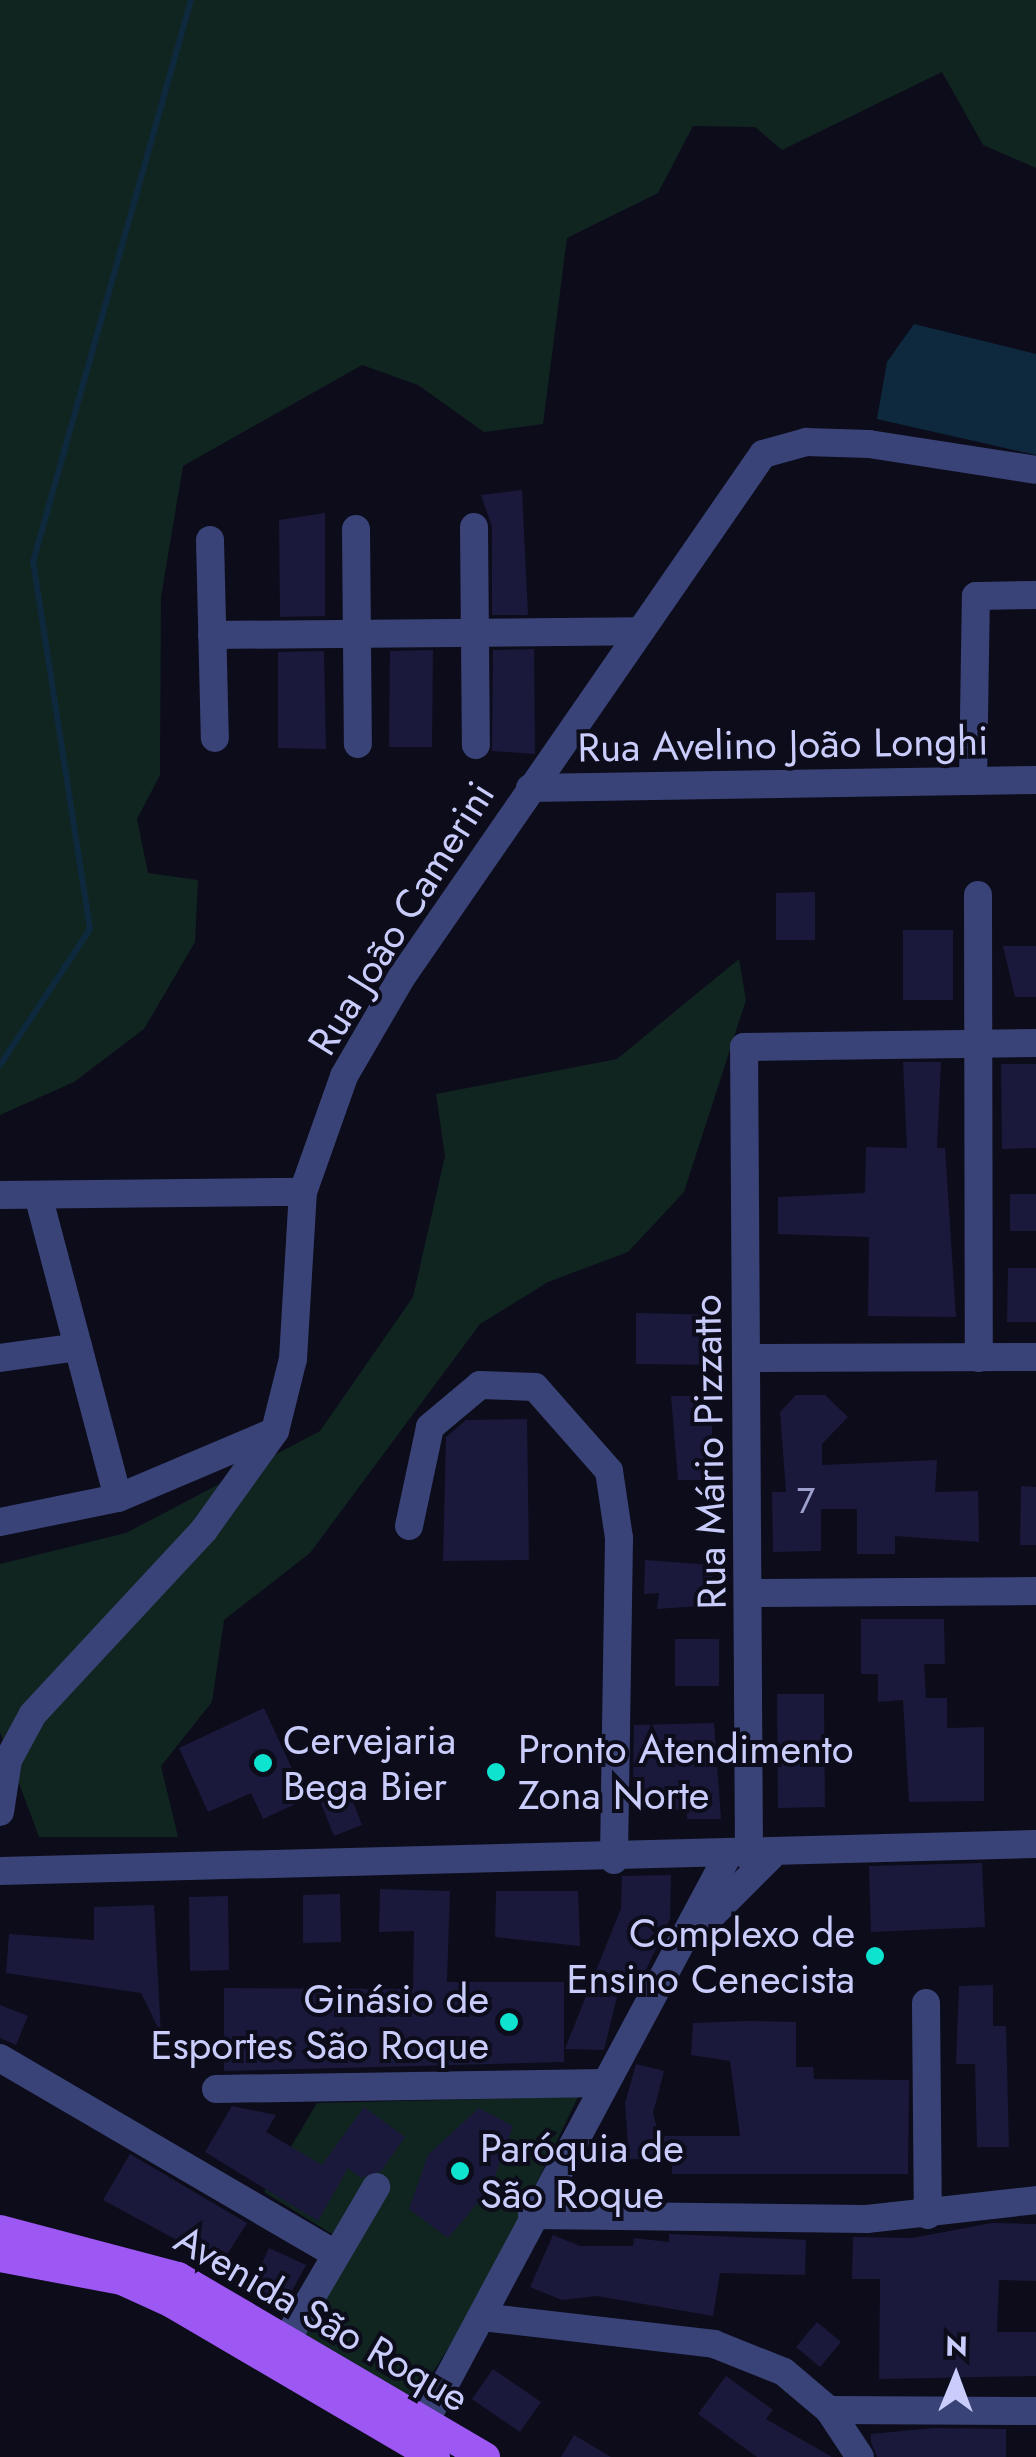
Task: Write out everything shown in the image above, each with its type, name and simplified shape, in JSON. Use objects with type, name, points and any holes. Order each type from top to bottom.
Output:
[{"type":"main road","name":"Avenida São Roque","points":[[0,2230],[280,2350],[424,2441],[485,2457]]},
{"type":"main road","name":"Avenida São Roque","points":[[0,2257],[54,2251]]},
{"type":"street","name":"Rua João Camerini","points":[[0,1812],[8,1760],[33,1714],[204,1530],[275,1431],[293,1359],[303,1192],[344,1076],[530,788],[763,454],[806,442],[869,444],[1036,470]]},
{"type":"street","points":[[474,527],[476,745]]},
{"type":"street","points":[[356,529],[358,744]]},
{"type":"street","points":[[210,540],[215,738]]},
{"type":"street","points":[[973,781],[976,596],[1036,595]]},
{"type":"street","points":[[212,635],[357,630],[640,631]]},
{"type":"street","name":"Rua Avelino João Longhi","points":[[530,788],[1036,780]]},
{"type":"street","points":[[978,895],[980,1358]]},
{"type":"street","points":[[979,1044],[1036,1044]]},
{"type":"street","name":"Rua Mário Pizzatto","points":[[749,1856],[752,1593],[744,1047],[979,1044]]},
{"type":"street","points":[[0,1195],[303,1192]]},
{"type":"street","points":[[38,1195],[118,1498]]},
{"type":"street","points":[[0,1358],[78,1347]]},
{"type":"street","points":[[749,1358],[1036,1358]]},
{"type":"street","points":[[409,1526],[430,1427],[480,1386],[535,1387],[609,1472],[619,1538],[614,1860]]},
{"type":"street","points":[[0,1522],[118,1498],[275,1431]]},
{"type":"street","points":[[752,1593],[1036,1590]]},
{"type":"street","points":[[0,1870],[614,1860],[1036,1844]]},
{"type":"street","points":[[424,2441],[532,2215],[680,1946],[749,1856]]},
{"type":"street","points":[[680,1946],[749,1856]]},
{"type":"street","points":[[926,2004],[928,2215]]},
{"type":"street","points":[[0,2058],[335,2254]]},
{"type":"street","points":[[216,2089],[605,2083]]},
{"type":"street","points":[[280,2350],[376,2187]]},
{"type":"street","points":[[532,2215],[928,2215],[1036,2200]]},
{"type":"street","points":[[482,2316],[714,2344],[784,2372],[829,2410],[860,2457]]},
{"type":"street","points":[[829,2410],[1036,2411]]},
{"type":"green space","points":[[0,0],[1036,0],[1036,168],[983,145],[942,72],[782,150],[755,127],[693,126],[658,193],[567,238],[543,424],[484,432],[418,385],[362,365],[183,466],[161,597],[160,775],[137,819],[148,873],[198,880],[195,942],[144,1029],[74,1082],[0,1115]]},
{"type":"green space","points":[[739,959],[746,1000],[684,1192],[628,1252],[548,1282],[480,1324],[310,1553],[224,1620],[212,1702],[161,1766],[178,1837],[39,1837],[0,1732],[0,1564],[126,1533],[320,1431],[413,1297],[445,1156],[436,1094],[617,1059]]},
{"type":"green space","points":[[578,2097],[484,2292],[414,2402],[294,2333],[353,2247],[264,2192],[317,2103]]},
{"type":"water","points":[[914,324],[1036,354],[1036,455],[877,419],[887,362]]},
{"type":"building","points":[[522,490],[528,615],[492,615],[492,527],[481,495]]},
{"type":"building","points":[[325,513],[325,616],[280,617],[279,520]]},
{"type":"building","points":[[534,649],[535,754],[492,751],[493,650]]},
{"type":"building","points":[[433,650],[432,747],[389,747],[390,651]]},
{"type":"building","points":[[324,651],[326,749],[278,748],[278,652]]},
{"type":"building","points":[[815,892],[815,940],[776,940],[776,893]]},
{"type":"building","points":[[903,930],[953,930],[953,1000],[903,1000]]},
{"type":"building","points":[[1003,946],[1036,946],[1036,997],[1015,997]]},
{"type":"building","points":[[903,1062],[941,1062],[937,1148],[945,1148],[956,1317],[868,1316],[869,1237],[778,1234],[778,1197],[865,1193],[866,1147],[907,1148]]},
{"type":"building","points":[[1001,1064],[1036,1064],[1036,1148],[1002,1149]]},
{"type":"building","points":[[1010,1194],[1036,1194],[1036,1231],[1010,1231]]},
{"type":"building","points":[[1008,1268],[1036,1268],[1036,1322],[1007,1322]]},
{"type":"building","points":[[636,1313],[722,1315],[721,1365],[636,1364]]},
{"type":"building","points":[[796,1395],[825,1395],[848,1417],[822,1444],[822,1465],[937,1460],[935,1492],[978,1491],[979,1542],[895,1536],[895,1554],[857,1554],[857,1509],[821,1509],[821,1551],[773,1552],[772,1492],[786,1492],[780,1412]]},
{"type":"building","points":[[671,1396],[712,1396],[712,1480],[678,1480]]},
{"type":"building","points":[[527,1419],[529,1560],[443,1561],[446,1437],[466,1420]]},
{"type":"building","points":[[1021,1486],[1036,1487],[1036,1545],[1020,1545]]},
{"type":"building","points":[[645,1560],[712,1565],[713,1605],[657,1609],[659,1593],[644,1594]]},
{"type":"building","points":[[861,1619],[944,1619],[945,1664],[924,1664],[926,1698],[947,1698],[947,1728],[984,1727],[984,1801],[909,1802],[903,1700],[878,1702],[878,1674],[861,1674]]},
{"type":"building","points":[[675,1639],[719,1639],[719,1686],[675,1686]]},
{"type":"building","points":[[777,1694],[824,1694],[825,1807],[778,1808]]},
{"type":"building","points":[[264,1708],[306,1799],[263,1819],[251,1793],[208,1812],[179,1748]]},
{"type":"building","points":[[714,1723],[721,1819],[687,1819],[687,1810],[664,1809],[664,1791],[633,1791],[634,1725]]},
{"type":"building","points":[[345,1781],[362,1825],[334,1836],[317,1793]]},
{"type":"building","points":[[982,1863],[985,1927],[871,1932],[869,1866]]},
{"type":"building","points":[[671,1875],[670,1919],[638,1987],[620,1985],[604,2050],[565,2049],[621,1908],[622,1876]]},
{"type":"building","points":[[380,1889],[450,1891],[447,1982],[564,1982],[564,2062],[224,2071],[224,1988],[413,1989],[414,1931],[379,1932]]},
{"type":"building","points":[[496,1891],[578,1891],[580,1946],[495,1937]]},
{"type":"building","points":[[340,1894],[341,1942],[303,1943],[303,1895]]},
{"type":"building","points":[[228,1896],[229,1970],[190,1971],[189,1897]]},
{"type":"building","points":[[154,1905],[161,2034],[141,1993],[6,1973],[9,1934],[94,1940],[94,1907]]},
{"type":"building","points":[[993,1985],[993,2026],[1006,2026],[1009,2147],[977,2147],[975,2064],[956,2064],[959,1986]]},
{"type":"building","points":[[0,2005],[28,2016],[16,2045],[0,2038]]},
{"type":"building","points":[[796,2022],[796,2067],[813,2067],[814,2079],[909,2080],[908,2174],[672,2174],[672,2160],[629,2159],[625,2103],[636,2064],[664,2071],[653,2113],[659,2136],[740,2136],[730,2061],[691,2055],[693,2023]]},
{"type":"building","points":[[232,2106],[276,2115],[266,2132],[322,2165],[364,2107],[405,2137],[381,2171],[361,2178],[348,2168],[318,2221],[205,2152]]},
{"type":"building","name":"Paróquia de São Roque","points":[[479,2108],[513,2126],[491,2187],[448,2238],[409,2209],[428,2155]]},
{"type":"building","points":[[130,2154],[247,2223],[221,2264],[103,2200]]},
{"type":"building","points":[[992,2223],[1036,2224],[1036,2281],[999,2280],[997,2332],[1036,2332],[1036,2376],[879,2379],[880,2279],[852,2279],[853,2237],[912,2238]]},
{"type":"building","points":[[669,2234],[806,2240],[805,2275],[720,2273],[713,2316],[597,2296],[562,2300],[530,2287],[553,2235],[580,2246],[633,2246],[634,2238],[669,2242]]},
{"type":"building","points":[[269,2248],[306,2265],[285,2304],[252,2285]]},
{"type":"building","points":[[817,2322],[841,2342],[820,2367],[796,2347]]},
{"type":"building","points":[[493,2369],[541,2402],[520,2432],[472,2399]]},
{"type":"building","points":[[726,2376],[773,2410],[766,2419],[832,2457],[757,2457],[698,2414]]},
{"type":"building","points":[[934,2428],[1006,2429],[1006,2457],[877,2457],[871,2442],[871,2434]]},
{"type":"building","points":[[574,2435],[611,2457],[561,2457]]},
{"type":"waterway","points":[[0,1065],[90,929],[33,562],[191,0]]},
{"type":"place","name":"Cervejaria Bega Bier","points":[[263,1763]]},
{"type":"place","name":"Pronto Atendimento Zona Norte","points":[[496,1772]]},
{"type":"place","name":"Complexo de Ensino Cenecista","points":[[875,1956]]},
{"type":"place","name":"Ginásio de Esportes São Roque","points":[[509,2022]]},
{"type":"place","name":"Paróquia de São Roque","points":[[460,2171]]}]
